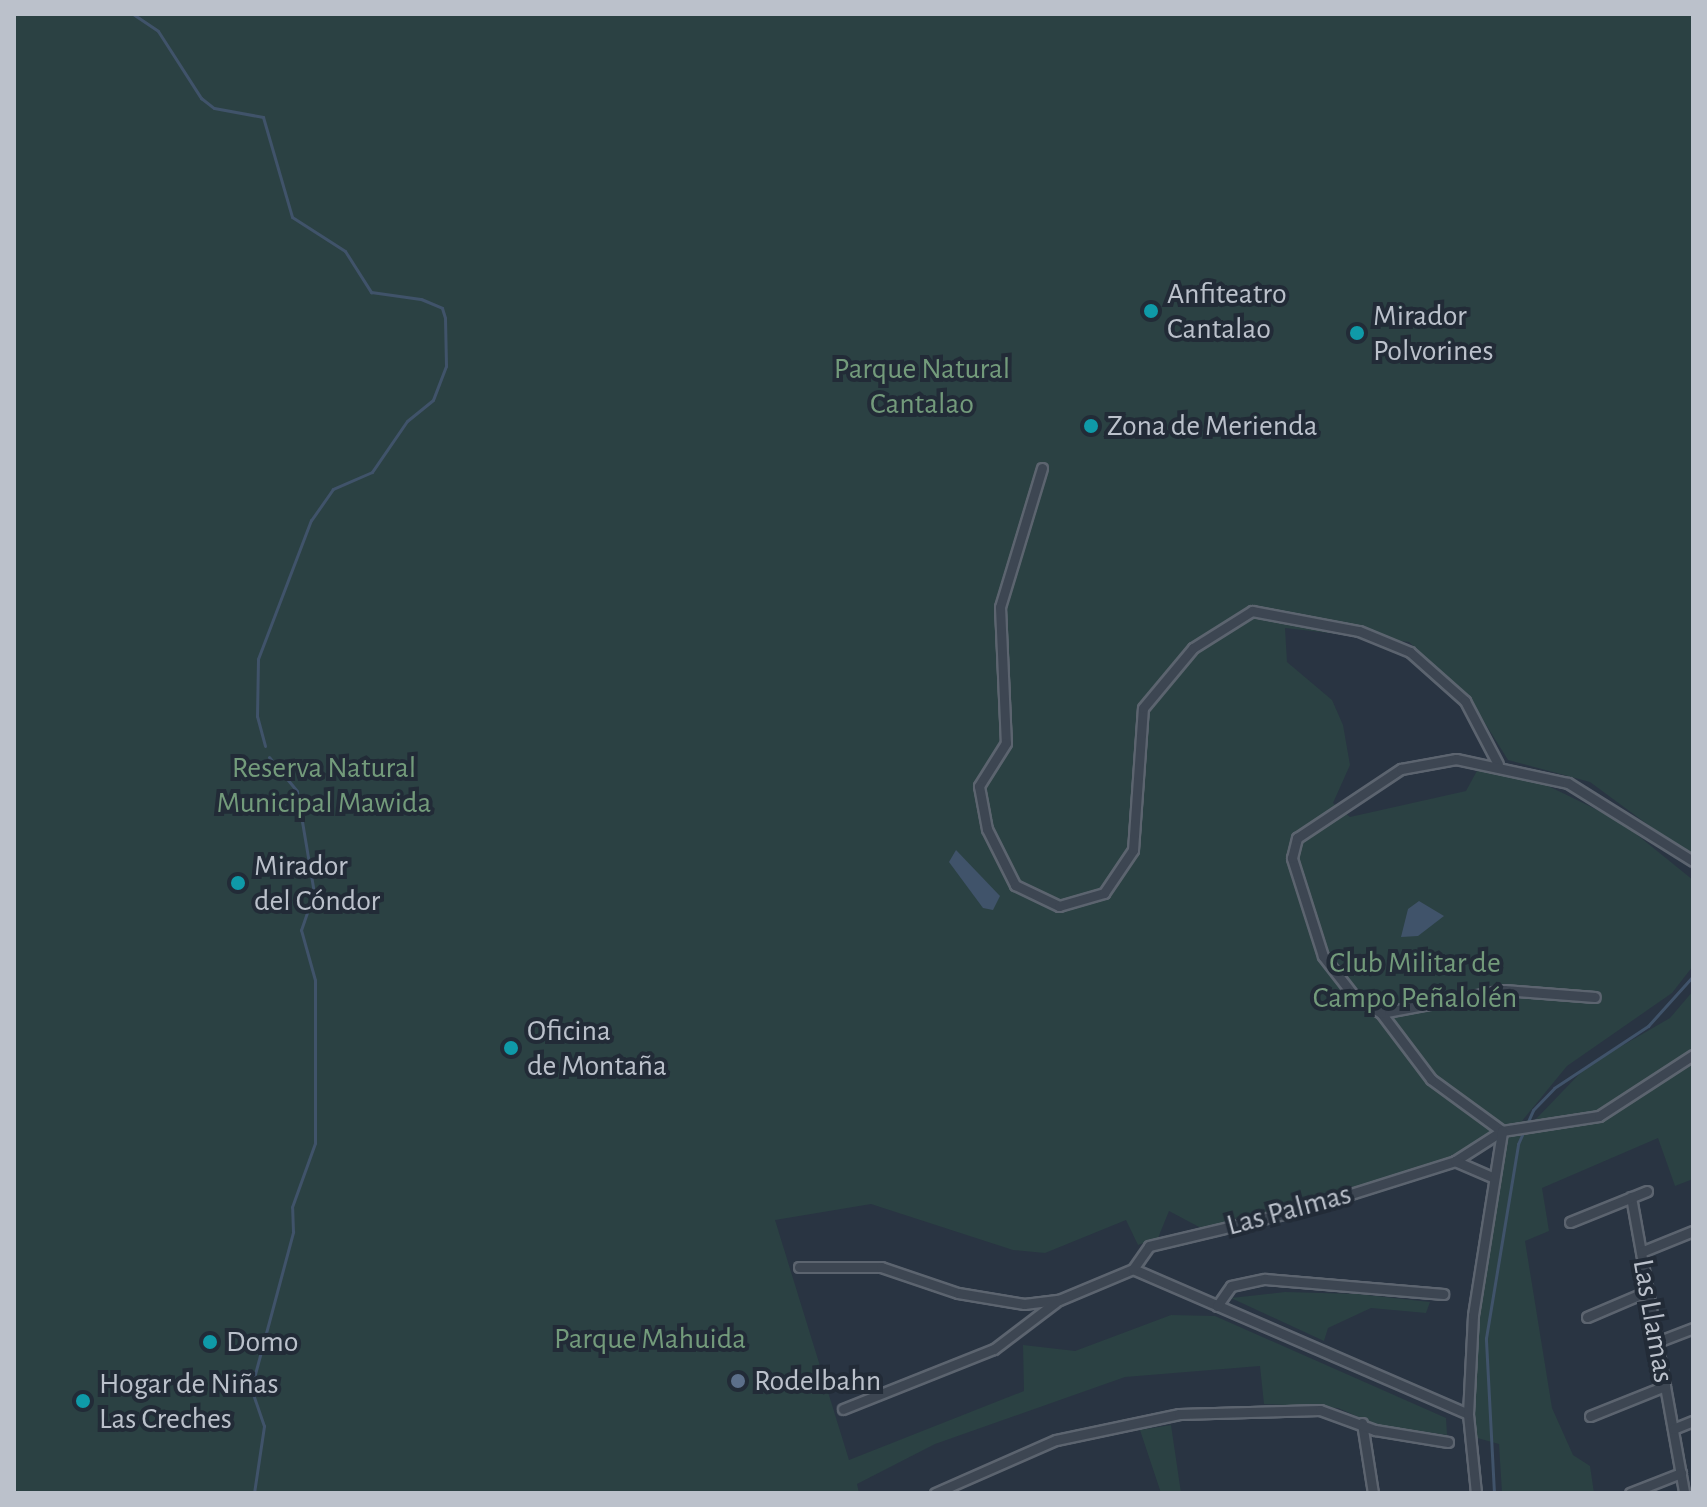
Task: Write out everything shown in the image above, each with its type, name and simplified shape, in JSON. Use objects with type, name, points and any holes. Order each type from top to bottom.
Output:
[{"type":"street","points":[[1042,468],[1000,607],[1006,743],[979,786],[987,829],[1015,885],[1059,906],[1104,893],[1133,850],[1143,708],[1193,648],[1252,611],[1359,631],[1410,652],[1465,701],[1498,764]]},
{"type":"street","points":[[1692,860],[1568,783],[1498,764],[1431,760],[1401,769],[1297,838],[1292,858],[1299,890],[1323,956],[1354,996],[1381,1013],[1431,1079],[1502,1131],[1599,1116],[1693,1055]]},
{"type":"street","points":[[1381,1013],[1504,990],[1595,997]]},
{"type":"street","points":[[1476,1493],[1468,1414],[1477,1267],[1502,1131]]},
{"type":"street","name":"Las Palmas","points":[[1133,1269],[1149,1246],[1300,1210],[1455,1161],[1502,1131]]},
{"type":"street","points":[[1455,1161],[1492,1177]]},
{"type":"street","points":[[1570,1222],[1647,1191]]},
{"type":"street","name":"Las Llamas","points":[[1631,1197],[1684,1493]]},
{"type":"street","points":[[1641,1252],[1693,1231]]},
{"type":"street","points":[[799,1267],[881,1267],[958,1293],[1024,1304],[1059,1300]]},
{"type":"street","points":[[843,1409],[994,1349],[1059,1300],[1133,1269],[1468,1414]]},
{"type":"street","points":[[1217,1306],[1231,1286],[1265,1279],[1443,1294]]},
{"type":"street","points":[[1587,1317],[1648,1291]]},
{"type":"street","points":[[1657,1342],[1693,1328]]},
{"type":"street","points":[[1590,1416],[1665,1386]]},
{"type":"street","points":[[935,1493],[1032,1447],[1153,1417],[1320,1410],[1362,1423],[1448,1442]]},
{"type":"street","points":[[1673,1429],[1693,1421]]},
{"type":"street","points":[[1362,1423],[1373,1493]]},
{"type":"street","points":[[1630,1493],[1681,1473]]},
{"type":"street","points":[[957,1482],[960,1493]]},
{"type":"green space","points":[[14,14],[1693,14],[1693,858],[1590,782],[1508,760],[1468,696],[1409,642],[1285,628],[1287,662],[1332,700],[1343,725],[1350,765],[1333,803],[1350,817],[1466,791],[1478,769],[1538,781],[1620,821],[1693,880],[1693,966],[1672,993],[1567,1066],[1522,1121],[1535,1120],[1587,1066],[1670,1018],[1693,991],[1693,1179],[1675,1186],[1658,1138],[1542,1188],[1549,1231],[1525,1241],[1552,1408],[1573,1455],[1590,1466],[1594,1493],[1502,1493],[1499,1444],[1470,1436],[1474,1328],[1506,1124],[1450,1157],[1301,1205],[1201,1228],[1169,1211],[1158,1238],[1138,1245],[1126,1220],[1045,1253],[1013,1250],[871,1204],[775,1220],[849,1460],[1024,1391],[1023,1345],[1075,1351],[1171,1315],[1215,1316],[1446,1418],[1447,1435],[1379,1426],[1338,1408],[1264,1404],[1260,1366],[1125,1377],[935,1444],[857,1484],[859,1493],[14,1493]]},
{"type":"green space","points":[[1285,1292],[1358,1294],[1430,1302],[1426,1313],[1371,1308],[1328,1328],[1324,1341],[1231,1298]]},
{"type":"green space","points":[[1171,1425],[1181,1493],[1161,1493],[1140,1430]]},
{"type":"water","points":[[956,850],[1000,896],[993,910],[983,908],[949,862]]},
{"type":"water","points":[[1419,901],[1444,916],[1418,936],[1401,937],[1408,909]]},
{"type":"waterway","points":[[133,14],[158,31],[201,98],[214,108],[263,117],[292,217],[345,251],[371,292],[421,299],[442,308],[445,318],[446,366],[433,400],[407,421],[372,472],[333,489],[311,520],[258,659],[257,716],[265,746]]},
{"type":"waterway","points":[[254,1493],[264,1426],[251,1389],[293,1232],[292,1207],[315,1143],[315,980],[301,930],[314,893],[297,791],[269,757]]},
{"type":"waterway","points":[[1494,1493],[1486,1338],[1518,1144],[1533,1110],[1554,1088],[1648,1026],[1693,976]]},
{"type":"place","name":"Anfiteatro Cantalao","points":[[1151,311]]},
{"type":"place","name":"Mirador Polvorines","points":[[1357,333]]},
{"type":"place","name":"Zona de Merienda","points":[[1091,426]]},
{"type":"place","name":"Mirador del Cóndor","points":[[238,883]]},
{"type":"place","name":"Oficina de Montaña","points":[[511,1048]]},
{"type":"place","name":"Domo","points":[[210,1342]]},
{"type":"place","name":"Rodelbahn","points":[[738,1381]]},
{"type":"place","name":"Hogar de Niñas Las Creches","points":[[83,1401]]},
{"type":"park label","name":"Parque Natural Cantalao","points":[[922,386]]},
{"type":"park label","name":"Reserva Natural Municipal Mawida","points":[[324,785]]},
{"type":"park label","name":"Club Militar de Campo Peñalolén","points":[[1415,980]]},
{"type":"park label","name":"Parque Mahuida","points":[[650,1339]]}]
